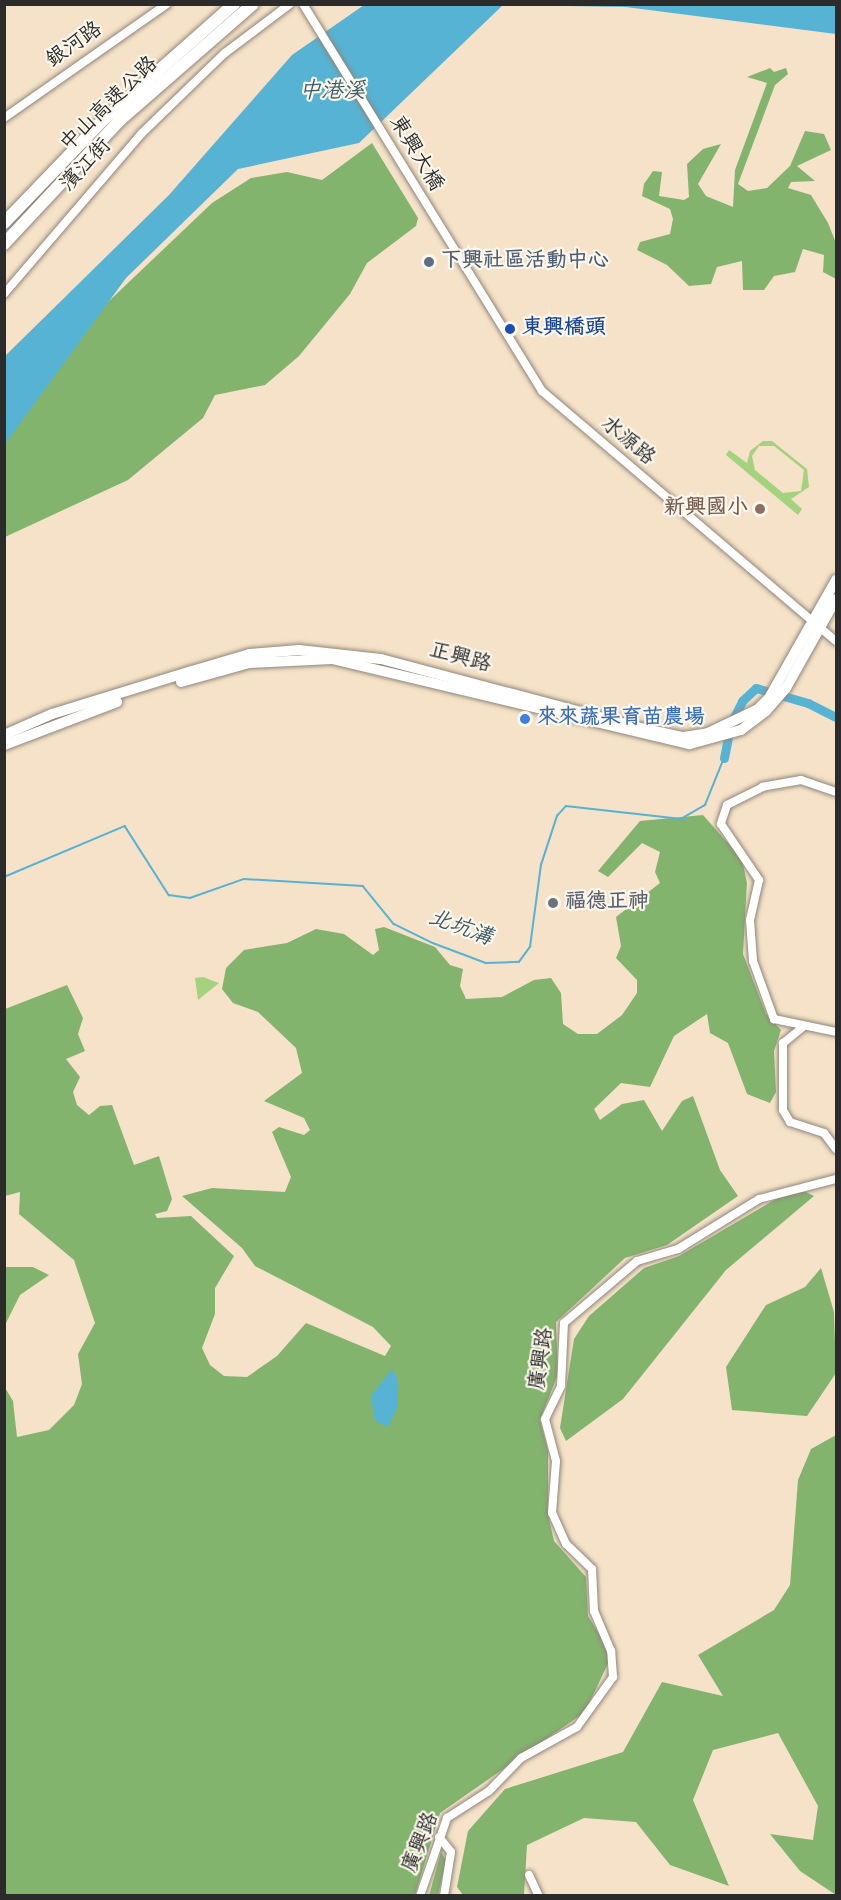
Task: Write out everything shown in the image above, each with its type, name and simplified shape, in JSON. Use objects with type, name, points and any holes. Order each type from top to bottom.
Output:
[{"type":"highway","name":"中山高速公路","points":[[4,223],[103,120],[234,4]]},
{"type":"highway","name":"中山高速公路","points":[[4,244],[170,72],[253,4]]},
{"type":"main road","name":"正興路","points":[[817,626],[837,580]]},
{"type":"main road","name":"正興路","points":[[4,735],[52,714],[250,654],[299,650],[381,659],[684,737],[741,730],[782,687],[817,626],[837,598]]},
{"type":"main road","name":"正興路","points":[[4,745],[183,681],[292,657],[372,666],[660,741],[690,744],[727,731],[773,699]]},
{"type":"street","name":"銀河路","points":[[4,118],[167,4]]},
{"type":"street","name":"濱江街","points":[[4,294],[60,223],[141,134],[225,53],[290,4]]},
{"type":"street","name":"東興大橋","points":[[303,4],[440,230]]},
{"type":"street","name":"水源路","points":[[440,230],[527,369],[561,411],[837,641]]},
{"type":"street","points":[[837,792],[801,780],[763,787],[725,809],[721,824],[759,880],[750,920],[759,982],[774,1019],[802,1027],[837,1032]]},
{"type":"street","points":[[802,1027],[783,1043],[783,1110],[796,1126],[824,1133],[837,1149]]},
{"type":"street","name":"廣興路","points":[[420,1896],[439,1837],[459,1806],[489,1791],[520,1758],[577,1727],[613,1677],[611,1651],[594,1611],[592,1569],[566,1544],[552,1513],[556,1461],[545,1419],[561,1386],[564,1323],[636,1261],[678,1249],[759,1199],[837,1179]]},
{"type":"street","points":[[439,1837],[450,1852],[444,1896]]},
{"type":"street","points":[[529,1875],[539,1896]]},
{"type":"green space","points":[[770,68],[774,72],[786,68],[788,74],[775,85],[738,184],[748,191],[767,188],[790,166],[805,131],[824,134],[831,150],[797,166],[815,181],[791,182],[788,188],[811,195],[828,223],[836,243],[836,279],[823,272],[824,255],[803,249],[795,272],[774,276],[764,290],[743,290],[742,261],[717,267],[711,284],[689,286],[667,265],[637,250],[640,242],[670,234],[673,219],[670,209],[642,196],[644,184],[653,171],[662,172],[659,196],[684,200],[689,197],[687,164],[703,149],[721,144],[698,184],[706,196],[733,207],[735,170],[767,83],[747,77]]},
{"type":"green space","points":[[372,143],[418,218],[416,226],[367,263],[350,294],[299,356],[265,385],[215,395],[203,418],[128,480],[5,537],[5,433],[108,302],[212,203],[251,178],[287,172],[322,180]]},
{"type":"green space","points":[[763,441],[772,441],[807,469],[809,487],[791,499],[802,509],[798,515],[726,455],[729,450],[747,463],[750,451]],"holes":[[[759,446],[774,446],[804,470],[801,491],[783,493],[755,470],[752,456]]]},
{"type":"green space","points":[[703,815],[742,859],[747,883],[743,954],[766,1014],[781,1030],[774,1051],[776,1092],[770,1103],[747,1094],[728,1043],[710,1033],[707,1014],[674,1036],[650,1087],[621,1083],[594,1109],[600,1120],[622,1104],[644,1100],[662,1131],[682,1101],[693,1096],[720,1170],[738,1196],[667,1245],[625,1258],[556,1322],[558,1374],[540,1420],[548,1451],[548,1514],[554,1541],[586,1577],[588,1616],[612,1655],[585,1712],[440,1813],[415,1895],[5,1895],[4,1386],[13,1401],[17,1437],[49,1430],[74,1405],[82,1384],[78,1354],[95,1323],[74,1260],[19,1214],[20,1192],[5,1196],[5,1009],[67,985],[83,1018],[78,1034],[85,1051],[66,1059],[80,1077],[73,1092],[77,1105],[89,1115],[100,1106],[112,1105],[134,1165],[159,1156],[172,1199],[167,1211],[155,1214],[157,1218],[191,1216],[234,1256],[215,1288],[215,1314],[202,1348],[210,1365],[224,1376],[247,1377],[277,1356],[306,1323],[385,1356],[391,1346],[373,1327],[255,1266],[242,1248],[182,1196],[212,1188],[285,1192],[291,1177],[272,1132],[279,1127],[304,1135],[310,1130],[304,1118],[264,1101],[302,1073],[296,1048],[258,1012],[233,1003],[222,989],[226,968],[244,950],[287,943],[316,929],[344,934],[373,955],[379,950],[375,929],[384,927],[435,947],[450,965],[463,969],[460,986],[466,999],[502,997],[534,980],[551,978],[561,993],[563,1024],[578,1034],[597,1034],[622,1015],[637,993],[637,980],[616,958],[621,946],[616,917],[660,883],[655,872],[660,852],[642,843],[608,877],[598,871],[640,821]]},
{"type":"green space","points":[[203,977],[219,983],[198,1000],[195,978]]},
{"type":"green space","points":[[806,1192],[814,1196],[726,1270],[623,1399],[566,1441],[560,1428],[574,1339],[589,1316],[644,1268],[679,1256],[786,1193]]},
{"type":"green space","points":[[4,1267],[33,1267],[49,1275],[20,1295],[5,1325]]},
{"type":"green space","points":[[821,1268],[834,1312],[836,1373],[807,1416],[732,1410],[726,1367],[766,1305],[805,1287]]},
{"type":"green space","points":[[836,1435],[836,1895],[800,1871],[770,1834],[813,1840],[818,1806],[778,1733],[713,1750],[693,1800],[729,1886],[670,1865],[636,1822],[584,1818],[527,1845],[524,1895],[463,1895],[457,1887],[468,1831],[505,1789],[623,1752],[662,1682],[723,1696],[698,1655],[774,1610],[790,1585],[798,1480],[811,1449]]},
{"type":"green space","points":[[441,1852],[446,1860],[438,1895],[429,1896]]},
{"type":"water","name":"中港溪","points":[[364,5],[503,5],[359,143],[238,169],[126,278],[5,444],[5,356],[169,195],[292,55]]},
{"type":"water","points":[[503,5],[836,5],[836,34],[626,7]]},
{"type":"water","points":[[392,1369],[398,1380],[398,1406],[388,1427],[375,1421],[371,1396]]},
{"type":"waterway","name":"北坑溝","points":[[724,758],[731,723],[742,701],[756,688],[808,703],[836,717]]},
{"type":"waterway","name":"北坑溝","points":[[4,877],[125,826],[169,895],[190,898],[244,879],[363,886],[394,924],[433,943],[486,963],[519,962],[530,947],[541,865],[557,816],[566,806],[681,819],[705,805],[724,758]]},
{"type":"place","name":"下興社區活動中心","points":[[429,262]]},
{"type":"place","name":"東興橋頭","points":[[510,329]]},
{"type":"place","name":"新興國小","points":[[760,509]]},
{"type":"place","name":"來來蔬果育苗農場","points":[[525,719]]},
{"type":"place","name":"福德正神","points":[[553,903]]}]
